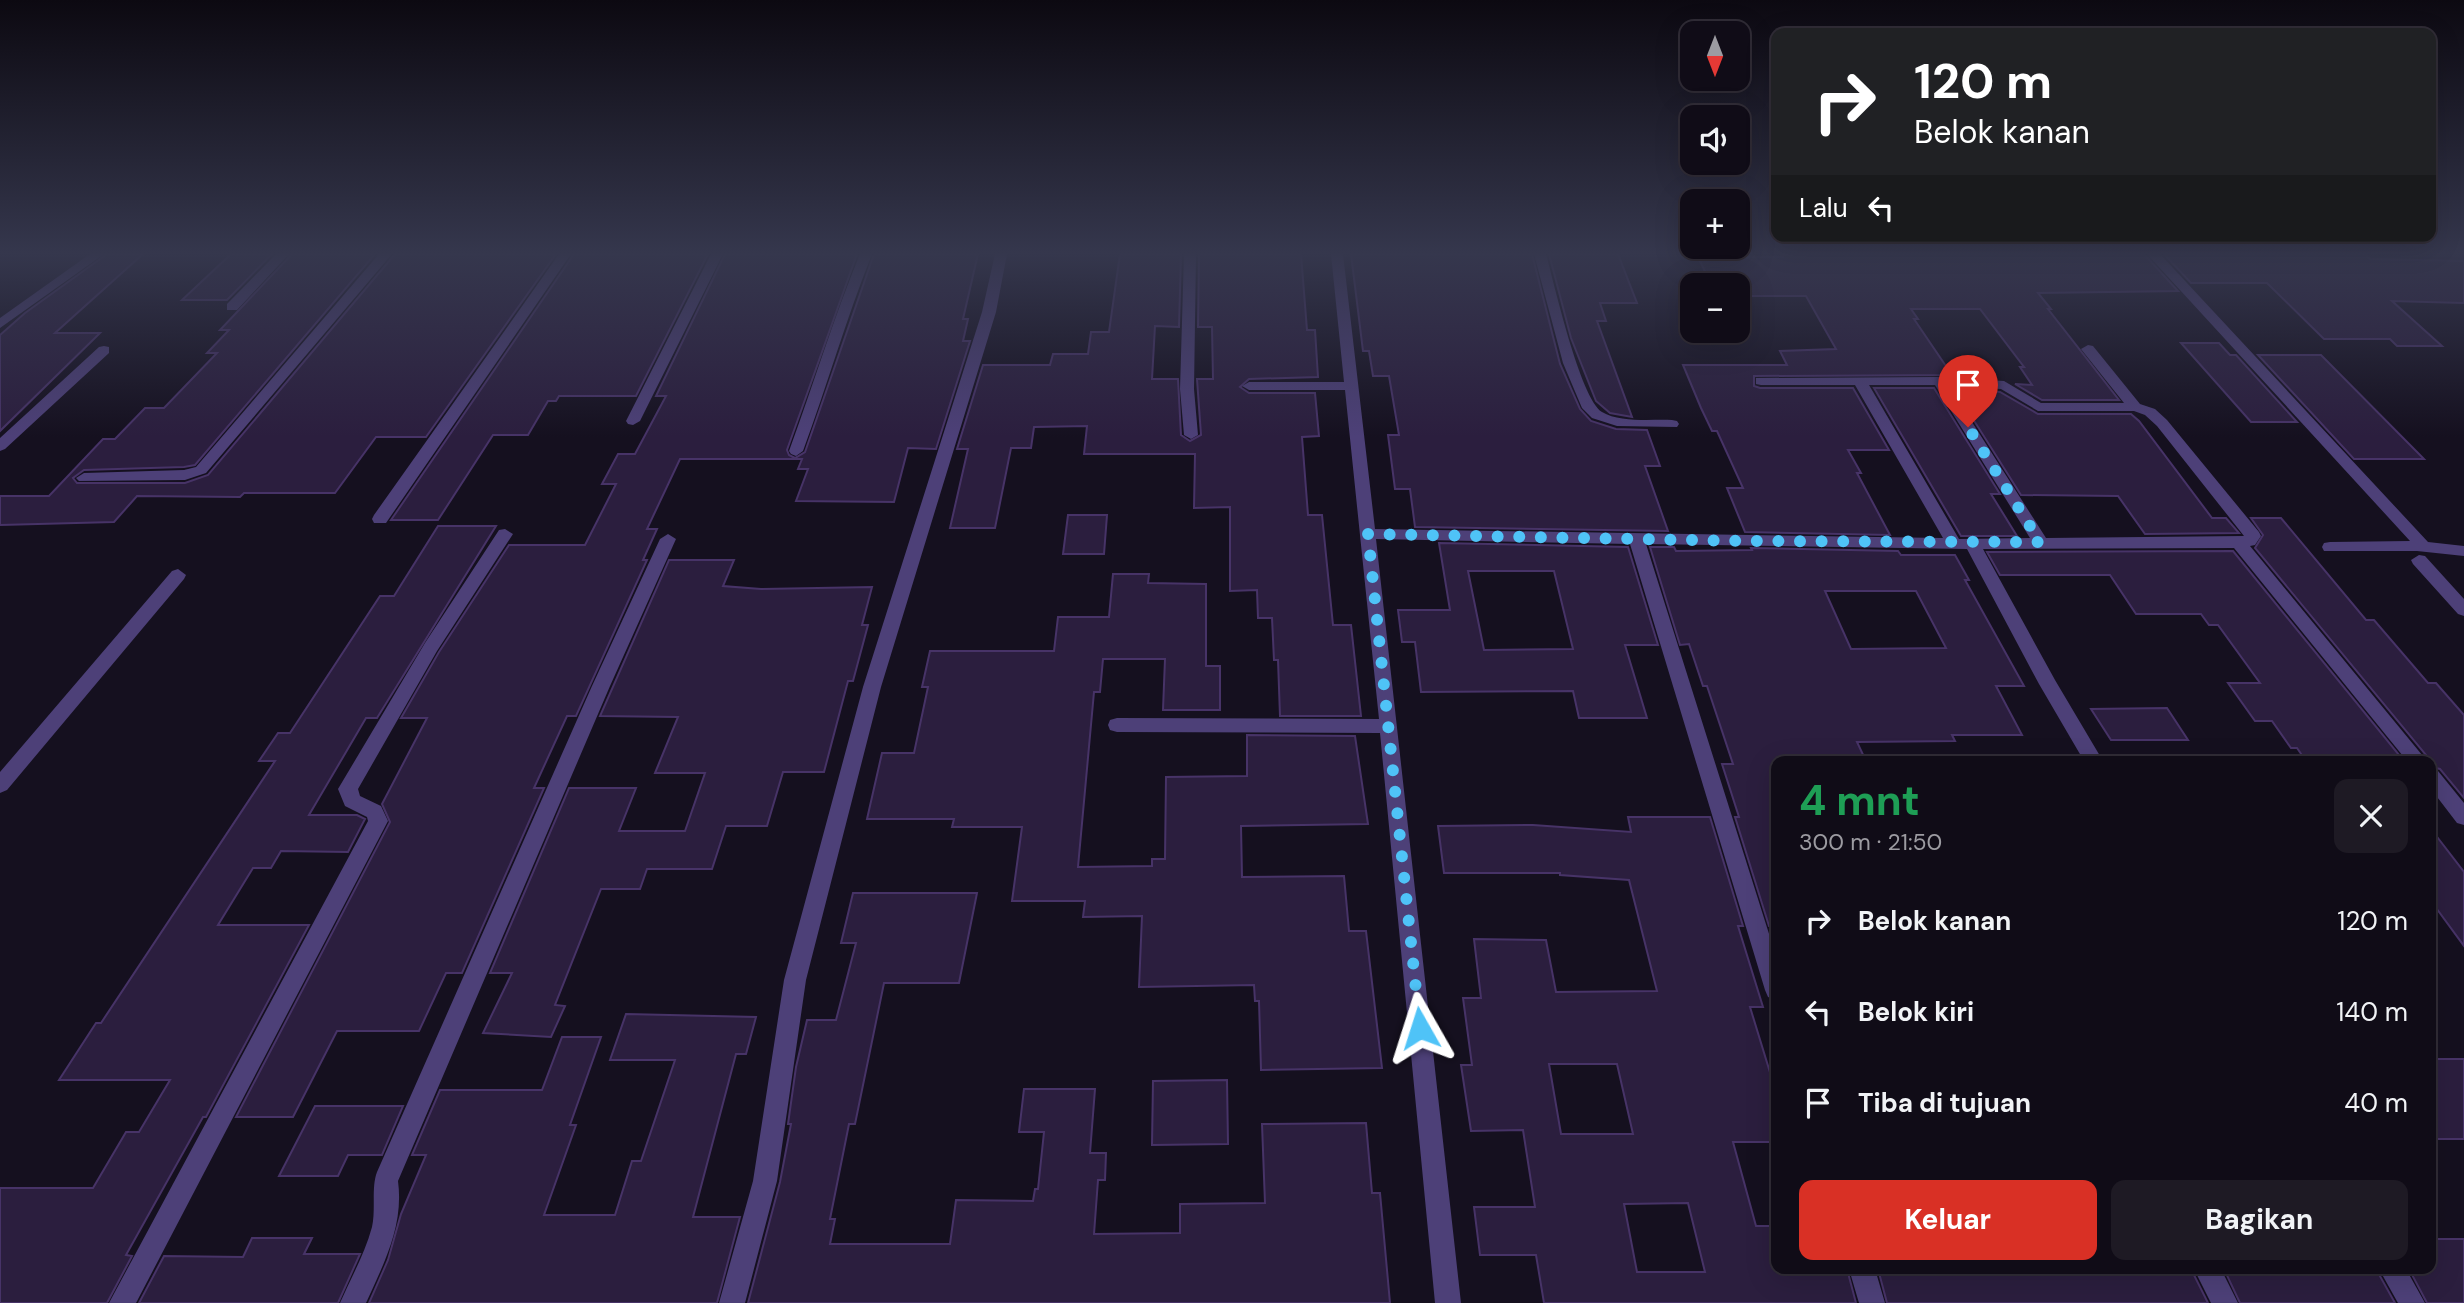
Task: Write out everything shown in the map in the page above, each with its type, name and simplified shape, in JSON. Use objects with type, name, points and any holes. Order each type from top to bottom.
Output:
[{"type":"street","points":[[84,478],[186,475],[201,470],[334,315]]},
{"type":"street","points":[[380,519],[523,315]]},
{"type":"street","points":[[633,421],[687,315]]},
{"type":"street","points":[[796,451],[842,315]]},
{"type":"street","points":[[732,1303],[765,1181],[799,966],[872,687],[988,315]]},
{"type":"street","points":[[1189,315],[1187,389],[1191,435]]},
{"type":"street","points":[[1344,315],[1448,1303]]},
{"type":"street","points":[[1557,315],[1570,363],[1587,405],[1597,415],[1617,422],[1672,424]]},
{"type":"street","points":[[2210,315],[2417,537],[2421,543],[2418,553]]},
{"type":"street","points":[[2088,349],[2135,407]]},
{"type":"street","points":[[0,446],[104,350]]},
{"type":"street","points":[[1368,534],[1963,544],[2238,543],[2249,541],[2253,536],[2162,423],[2150,412],[2135,407],[2038,407],[2004,385],[1939,380],[1761,381]]},
{"type":"street","points":[[1939,380],[2040,542]]},
{"type":"street","points":[[1860,381],[1963,544],[2091,756]]},
{"type":"street","points":[[1249,386],[1352,386]]},
{"type":"street","points":[[122,1303],[378,821],[374,813],[352,801],[348,789],[431,647],[505,534]]},
{"type":"street","points":[[353,1303],[384,1231],[390,1200],[386,1181],[601,686],[668,539]]},
{"type":"street","points":[[1637,540],[1771,974]]},
{"type":"street","points":[[2238,543],[2414,756]]},
{"type":"street","points":[[2330,547],[2418,553],[2464,551]]},
{"type":"street","points":[[2418,553],[2464,610]]},
{"type":"street","points":[[0,785],[178,575]]},
{"type":"street","points":[[1117,725],[1389,726]]},
{"type":"street","points":[[2436,782],[2464,817]]},
{"type":"street","points":[[1863,1274],[1872,1303]]},
{"type":"street","points":[[2210,1274],[2225,1303]]},
{"type":"street","points":[[2395,1274],[2413,1303]]},
{"type":"building","points":[[23,315],[75,315],[55,333],[100,333],[0,431],[0,335]]},
{"type":"building","points":[[234,315],[323,315],[195,465],[84,470],[73,478],[77,483],[185,483],[208,475],[344,315],[513,315],[426,437],[376,437],[335,493],[244,493],[240,497],[137,496],[114,522],[0,525],[0,496],[49,496],[103,439],[115,439],[145,408],[164,408],[217,353],[207,353],[229,330],[220,330]]},
{"type":"building","points":[[532,315],[677,315],[636,396],[559,396],[556,401],[548,401],[528,435],[493,435],[438,520],[391,520]]},
{"type":"building","points":[[695,315],[835,315],[787,450],[789,455],[795,458],[805,452],[853,315],[964,315],[963,319],[968,319],[963,341],[970,341],[936,449],[908,448],[894,502],[796,501],[808,469],[798,469],[802,459],[680,459],[647,529],[657,529],[643,560],[647,560],[576,716],[567,716],[534,788],[544,788],[462,973],[446,973],[419,1031],[337,1031],[293,1117],[236,1117],[390,822],[382,804],[427,718],[401,718],[439,652],[509,545],[585,545],[616,484],[602,484],[618,454],[635,454],[666,396],[656,396]]},
{"type":"building","points":[[1111,315],[1179,315],[1179,327],[1155,326],[1152,379],[1178,379],[1181,435],[1190,441],[1201,435],[1197,379],[1213,379],[1212,327],[1198,327],[1198,315],[1306,315],[1307,330],[1315,330],[1318,377],[1249,379],[1240,387],[1249,393],[1315,393],[1319,436],[1302,437],[1308,515],[1322,515],[1333,625],[1351,625],[1361,716],[1280,716],[1278,660],[1274,660],[1272,618],[1258,618],[1257,590],[1230,591],[1230,507],[1194,508],[1195,454],[1084,454],[1087,426],[1034,427],[1031,448],[1011,448],[995,528],[950,528],[968,449],[957,449],[983,365],[1050,365],[1053,354],[1088,354],[1091,332],[1109,332]]},
{"type":"building","points":[[1359,315],[1547,315],[1560,364],[1580,409],[1591,421],[1616,429],[1647,430],[1660,466],[1645,466],[1668,531],[1415,527],[1410,489],[1395,489],[1388,435],[1399,435],[1389,376],[1373,376],[1369,351],[1363,351]]},
{"type":"building","points":[[1565,315],[1604,315],[1606,321],[1597,321],[1632,417],[1610,413],[1596,401],[1571,338]]},
{"type":"building","points":[[1817,315],[1915,315],[1918,319],[1914,319],[1952,375],[1754,376],[1754,386],[1760,388],[1853,388],[1889,450],[1848,450],[1861,473],[1857,473],[1890,535],[1745,532],[1727,488],[1743,488],[1717,431],[1712,431],[1683,365],[1787,365],[1780,351],[1836,349]]},
{"type":"building","points":[[1984,315],[2053,315],[2119,400],[2042,400],[2015,384],[2032,385],[2020,367],[2024,367]]},
{"type":"building","points":[[2299,315],[2407,315],[2442,346],[2397,346],[2390,339],[2324,339]]},
{"type":"building","points":[[2181,343],[2219,343],[2230,355],[2236,355],[2297,422],[2251,422]]},
{"type":"building","points":[[2258,355],[2321,355],[2424,459],[2354,459]]},
{"type":"building","points":[[1874,388],[1934,388],[2000,494],[1991,494],[2017,536],[1961,536]]},
{"type":"building","points":[[1954,389],[2000,392],[2038,414],[2131,414],[2212,518],[2226,518],[2239,533],[2145,534],[2118,496],[2021,495]]},
{"type":"building","points":[[1068,515],[1107,515],[1104,554],[1063,554]]},
{"type":"building","points":[[2251,518],[2281,518],[2366,620],[2374,620],[2428,683],[2436,683],[2464,715],[2464,798],[2440,769],[2436,768],[2436,756],[2427,756],[2255,548],[2263,535]]},
{"type":"building","points":[[438,526],[496,526],[377,718],[366,718],[309,815],[357,815],[365,819],[348,852],[281,851],[271,868],[253,868],[218,925],[309,925],[206,1117],[203,1117],[126,1255],[132,1256],[107,1303],[0,1303],[0,1188],[93,1188],[126,1132],[139,1132],[170,1080],[59,1080],[96,1023],[101,1023],[275,761],[259,761],[278,733],[290,733],[380,596],[394,596]]},
{"type":"building","points":[[1439,543],[1628,547],[1658,645],[1625,645],[1647,718],[1579,718],[1573,691],[1421,692],[1415,642],[1402,642],[1398,610],[1450,610]],"holes":[[[1468,571],[1554,571],[1573,649],[1484,650]]]},
{"type":"building","points":[[1650,547],[1674,547],[1676,551],[1752,550],[1751,548],[1955,555],[1969,580],[1965,580],[2024,686],[1996,686],[2022,735],[1952,735],[1955,741],[1857,742],[1864,756],[1771,756],[1769,926],[1735,817],[1739,817],[1722,764],[1733,764],[1707,686],[1703,686],[1689,644],[1680,645]],"holes":[[[1825,591],[1916,591],[1946,648],[1851,649]]]},
{"type":"building","points":[[2233,551],[2400,756],[2303,756],[2297,748],[2291,748],[2272,721],[2255,721],[2228,683],[2260,683],[2218,625],[2209,625],[2201,614],[2136,614],[2110,575],[2000,575],[1987,552]]},
{"type":"building","points":[[669,560],[734,560],[723,586],[761,589],[872,587],[862,625],[868,625],[853,681],[848,681],[824,772],[783,772],[767,826],[726,826],[712,869],[647,869],[640,889],[601,889],[555,1005],[565,1006],[551,1037],[483,1033],[512,973],[490,973],[569,788],[636,788],[619,831],[685,831],[705,773],[655,773],[678,717],[600,716]]},
{"type":"building","points":[[1113,574],[1149,574],[1148,583],[1206,584],[1206,666],[1220,666],[1220,710],[1163,710],[1165,659],[1103,659],[1100,692],[1094,692],[1078,867],[1152,866],[1152,859],[1165,859],[1166,777],[1247,776],[1247,735],[1355,736],[1368,824],[1241,826],[1242,877],[1344,876],[1349,931],[1366,931],[1382,1068],[1261,1070],[1259,1001],[1255,1001],[1254,985],[1139,987],[1142,916],[1083,917],[1085,901],[1012,901],[1022,827],[952,827],[954,819],[867,819],[882,753],[914,753],[928,687],[922,687],[930,651],[1054,651],[1058,617],[1109,617]]},
{"type":"building","points":[[2167,708],[2188,740],[2111,740],[2091,709]]},
{"type":"building","points":[[1628,817],[1710,817],[1743,926],[1738,926],[1763,1007],[1750,1007],[1771,1076],[1771,1142],[1733,1142],[1756,1226],[1771,1226],[1771,1274],[1848,1274],[1856,1303],[1544,1303],[1536,1255],[1480,1255],[1474,1207],[1535,1207],[1523,1130],[1471,1131],[1461,1065],[1472,1065],[1463,998],[1481,998],[1474,939],[1546,940],[1556,992],[1657,991],[1629,880],[1560,873],[1444,873],[1438,826],[1533,825],[1631,832]],"holes":[[[1549,1064],[1617,1064],[1633,1134],[1561,1134]],[[1688,1203],[1705,1272],[1637,1272],[1624,1204]]]},
{"type":"building","points":[[2436,836],[2464,872],[2464,946],[2436,908]]},
{"type":"building","points":[[853,893],[977,893],[959,983],[884,983],[855,1124],[849,1124],[830,1219],[835,1219],[830,1244],[950,1244],[956,1200],[1033,1201],[1035,1189],[1038,1189],[1044,1132],[1019,1132],[1024,1089],[1095,1089],[1090,1153],[1106,1153],[1105,1180],[1098,1180],[1094,1234],[1180,1233],[1180,1204],[1265,1203],[1262,1124],[1366,1123],[1372,1193],[1380,1193],[1390,1303],[748,1303],[780,1182],[791,1124],[788,1124],[796,1067],[807,1020],[836,1020],[856,943],[841,943]]},
{"type":"building","points":[[626,1014],[756,1017],[746,1054],[736,1054],[693,1217],[740,1217],[717,1303],[369,1303],[388,1260],[401,1214],[426,1155],[412,1155],[440,1090],[542,1090],[562,1037],[601,1037],[570,1125],[576,1125],[544,1215],[615,1215],[632,1161],[641,1161],[675,1060],[610,1060]]},
{"type":"building","points":[[2436,1059],[2464,1059],[2464,1139],[2436,1139]]},
{"type":"building","points":[[1227,1080],[1228,1144],[1152,1145],[1153,1081]]},
{"type":"building","points":[[315,1106],[403,1106],[382,1155],[348,1155],[338,1176],[279,1176]]},
{"type":"building","points":[[252,1238],[312,1238],[304,1254],[360,1254],[338,1303],[139,1303],[164,1256],[243,1257]]},
{"type":"building","points":[[2436,1239],[2464,1239],[2464,1303],[2427,1303],[2412,1274],[2436,1274]]},
{"type":"building","points":[[1879,1274],[2194,1274],[2208,1303],[1887,1303]]},
{"type":"building","points":[[2226,1274],[2379,1274],[2395,1303],[2240,1303]]},
{"type":"route","points":[[1420,1028],[1368,534],[1954,544],[2040,542],[1968,427]]}]
